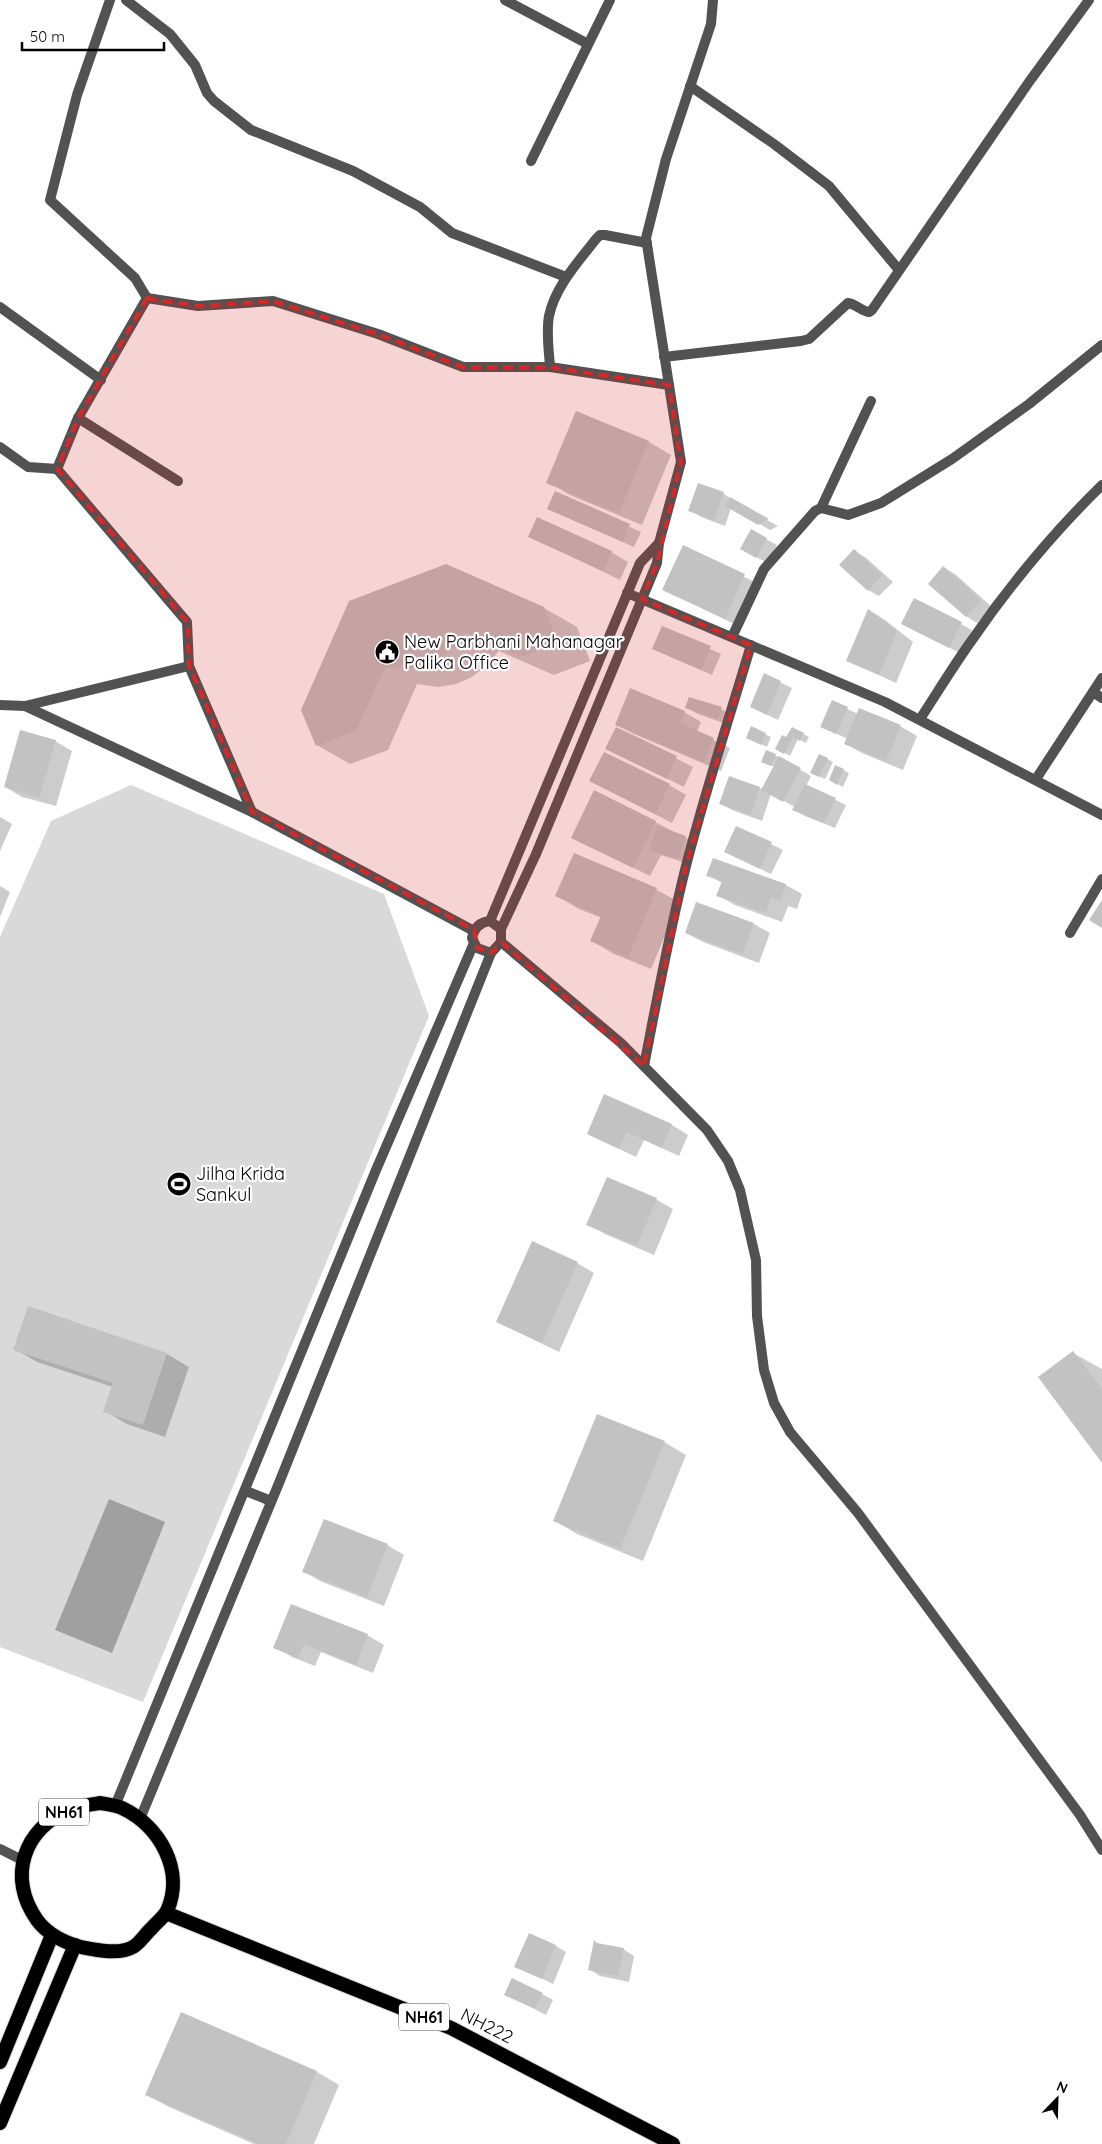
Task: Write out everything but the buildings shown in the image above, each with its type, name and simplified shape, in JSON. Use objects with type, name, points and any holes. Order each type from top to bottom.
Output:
[{"type":"highway","name":"NH61","points":[[100,1803],[115,1806],[121,1807],[140,1819],[155,1832],[172,1864],[174,1888],[166,1913],[133,1947],[105,1952],[75,1945],[52,1935],[37,1920],[21,1887],[22,1860],[32,1840],[51,1820],[72,1808],[100,1803]]},
{"type":"highway","name":"NH222","points":[[166,1913],[450,2028],[672,2144]]},
{"type":"highway","points":[[0,2062],[52,1935]]},
{"type":"highway","points":[[0,2122],[5,2095],[75,1945]]},
{"type":"street","points":[[110,0],[77,95],[50,200],[135,278],[146,298]]},
{"type":"street","points":[[126,0],[170,34],[195,65],[207,93],[241,125],[353,171],[420,207],[452,233],[566,278]]},
{"type":"street","points":[[505,0],[588,44]]},
{"type":"street","points":[[532,161],[610,0]]},
{"type":"street","points":[[140,1819],[271,1501],[491,953],[501,942],[501,929],[536,854],[657,563],[659,543],[681,462],[646,238],[666,159],[711,24],[713,0]]},
{"type":"street","points":[[664,357],[809,339],[848,303],[864,311],[869,312],[872,310],[1029,82],[1089,0]]},
{"type":"street","points":[[690,86],[774,144],[829,186],[899,270]]},
{"type":"street","points":[[550,367],[549,316],[566,278],[600,236],[646,243]]},
{"type":"street","points":[[146,298],[198,306],[273,301],[378,334],[463,367],[550,367],[669,384]]},
{"type":"street","points":[[57,469],[78,418],[146,298]]},
{"type":"street","points":[[0,307],[101,380]]},
{"type":"street","points":[[821,508],[848,515],[881,503],[952,459],[1029,404],[1102,345]]},
{"type":"street","points":[[732,637],[764,570],[816,511],[821,508],[871,401]]},
{"type":"street","points":[[78,418],[178,481]]},
{"type":"street","points":[[0,447],[28,466],[57,469],[187,622],[189,666],[252,812]]},
{"type":"street","points":[[920,720],[972,640],[1019,578],[1076,511],[1102,485]]},
{"type":"street","points":[[490,921],[640,563],[659,543]]},
{"type":"street","points":[[627,593],[885,702],[1102,815]]},
{"type":"street","points":[[644,1066],[664,958],[686,866],[751,645]]},
{"type":"street","points":[[0,706],[25,706],[189,666]]},
{"type":"street","points":[[1036,780],[1097,695],[1102,678]]},
{"type":"street","points":[[25,706],[252,812],[474,930]]},
{"type":"street","points":[[1070,933],[1102,879]]},
{"type":"street","points":[[490,921],[501,929]]},
{"type":"street","points":[[490,921],[480,924],[474,930],[472,938],[477,948],[491,953]]},
{"type":"street","points":[[501,942],[621,1043],[707,1130],[728,1161],[740,1190],[756,1260],[757,1316],[764,1370],[774,1403],[790,1432],[858,1513],[1080,1815],[1102,1850]]},
{"type":"street","points":[[115,1806],[246,1491],[376,1170],[474,943]]},
{"type":"street","points":[[246,1491],[271,1501]]},
{"type":"street","points":[[0,1849],[22,1860]]},
{"type":"highlighted area","points":[[147,298],[198,306],[273,301],[378,334],[463,367],[550,367],[669,385],[681,462],[657,563],[642,599],[751,645],[686,866],[644,1066],[502,943],[491,953],[477,948],[474,930],[252,812],[189,666],[187,622],[57,469],[78,418]]},
{"type":"shaded area","name":"Jilha Krida Sankul","points":[[131,785],[384,894],[429,1016],[143,1702],[0,1647],[0,937],[51,821]]},
{"type":"shaded area","points":[[109,1499],[165,1522],[112,1653],[55,1630]]},
{"type":"place","name":"New Parbhani Mahanagar Palika Office","points":[[387,652]]},
{"type":"place","name":"Jilha Krida Sankul","points":[[179,1184]]}]
